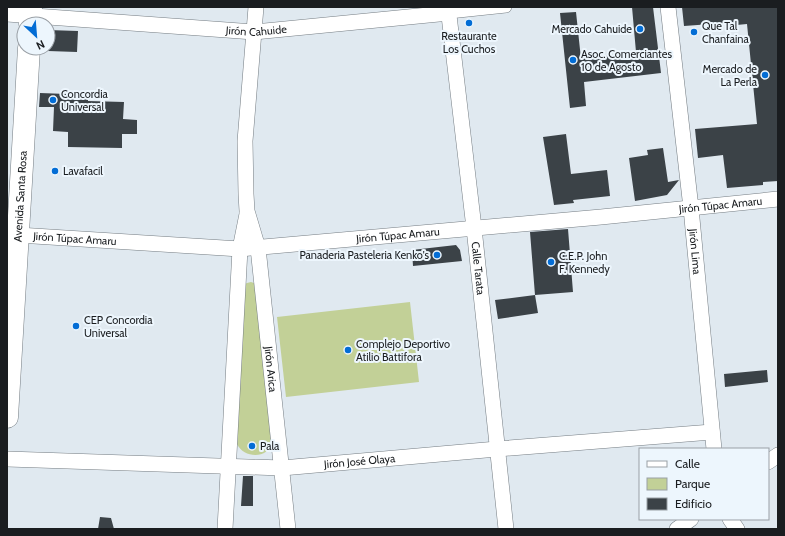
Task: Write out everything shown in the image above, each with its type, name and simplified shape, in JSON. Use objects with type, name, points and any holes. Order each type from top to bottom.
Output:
[{"type":"main road","name":"Avenida Santa Rosa","points":[[7,417],[29,56]]},
{"type":"street","name":"Jirón Arica","points":[[256,7],[247,103],[245,141],[246,194],[248,211],[258,248],[288,529]]},
{"type":"street","name":"Jirón Cahuide","points":[[56,18],[254,32],[448,10],[506,7]]},
{"type":"street","name":"Jirón Lima","points":[[668,7],[691,208],[714,448]]},
{"type":"street","name":"Calle Tarata","points":[[448,10],[474,228],[506,529]]},
{"type":"street","name":"Jirón Cahuide","points":[[7,14],[31,16]]},
{"type":"street","name":"Jirón Túpac Amaru","points":[[18,235],[240,249],[778,199]]},
{"type":"street","name":"Jirón Arica","points":[[225,529],[240,249],[248,211]]},
{"type":"street","name":"Jirón José Olaya","points":[[7,459],[282,468],[712,432]]},
{"type":"street","points":[[769,461],[778,455]]},
{"type":"street","points":[[677,529],[690,520]]},
{"type":"street","points":[[731,520],[737,529]]},
{"type":"green space","points":[[251,282],[256,285],[272,442],[270,448],[266,452],[256,455],[245,452],[240,449],[237,444],[245,284]]},
{"type":"green space","name":"Complejo Deportivo Atilio Battifora","points":[[410,302],[419,382],[286,397],[277,317]]},
{"type":"building","points":[[632,7],[653,7],[661,73],[584,82],[586,106],[570,108],[560,13],[576,12],[581,59],[636,52]]},
{"type":"building","points":[[682,7],[778,7],[778,181],[763,182],[763,185],[727,188],[723,155],[698,158],[695,129],[757,124],[747,24],[726,26],[725,23],[684,26]]},
{"type":"building","points":[[56,30],[78,31],[77,52],[56,51]]},
{"type":"building","points":[[40,93],[67,94],[67,99],[124,102],[123,119],[137,120],[137,134],[122,134],[122,148],[68,147],[68,132],[53,131],[54,107],[39,107]]},
{"type":"building","points":[[566,134],[571,174],[607,170],[610,196],[573,200],[574,203],[554,205],[543,137]]},
{"type":"building","points":[[663,148],[668,182],[679,180],[667,195],[635,201],[629,158],[648,155],[647,150]]},
{"type":"building","name":"C.E.P. John F. Kennedy","points":[[568,229],[573,292],[535,295],[530,232]]},
{"type":"building","name":"Panaderia Pasteleria Kenko's","points":[[456,245],[460,250],[462,261],[413,266],[412,250]]},
{"type":"building","points":[[535,295],[538,313],[498,319],[495,300]]},
{"type":"building","points":[[767,370],[768,382],[725,387],[724,374]]},
{"type":"building","points":[[243,476],[253,476],[253,506],[241,506]]},
{"type":"building","points":[[100,517],[111,518],[114,529],[98,529]]},
{"type":"place","name":"Restaurante Los Cuchos","points":[[469,23]]},
{"type":"place","name":"Mercado Cahuide","points":[[640,29]]},
{"type":"place","name":"Que Tal Chanfaina","points":[[694,32]]},
{"type":"place","name":"Asoc. Comerciantes 10 de Agosto","points":[[573,60]]},
{"type":"place","name":"Mercado de La Perla","points":[[765,75]]},
{"type":"place","name":"Concordia Universal","points":[[53,100]]},
{"type":"place","name":"Lavafacil","points":[[55,171]]},
{"type":"place","name":"Panaderia Pasteleria Kenko's","points":[[437,255]]},
{"type":"place","name":"C.E.P. John F. Kennedy","points":[[551,262]]},
{"type":"place","name":"CEP Concordia Universal","points":[[76,326]]},
{"type":"place","name":"Complejo Deportivo Atilio Battifora","points":[[348,350]]},
{"type":"place","name":"Pala","points":[[252,446]]}]
